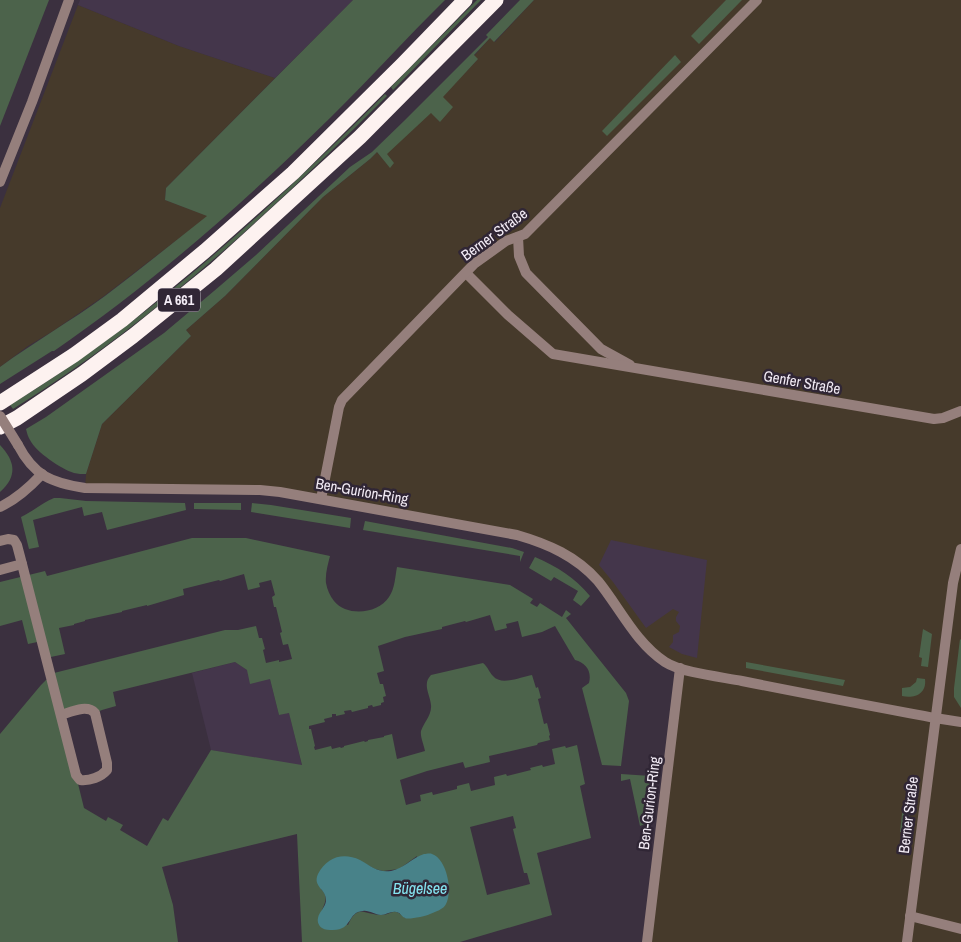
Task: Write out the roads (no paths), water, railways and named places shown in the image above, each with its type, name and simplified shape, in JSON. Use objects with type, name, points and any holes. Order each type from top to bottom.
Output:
[{"type":"highway","name":"A 661","points":[[0,403],[74,355],[122,320],[205,251],[293,173],[465,0]]},
{"type":"highway","name":"A 661","points":[[0,427],[17,418],[82,374],[216,269],[360,138],[496,0]]},
{"type":"street","points":[[0,182],[32,102],[69,0]]},
{"type":"street","name":"Berner Straße","points":[[321,499],[342,400],[474,264],[506,241],[525,234],[757,0]]},
{"type":"street","name":"Genfer Straße","points":[[518,237],[519,256],[526,273],[601,349],[638,369]]},
{"type":"street","name":"Genfer Straße","points":[[466,273],[553,354],[934,419],[943,418],[961,411]]},
{"type":"street","points":[[0,416],[25,458],[42,474],[17,498],[0,507]]},
{"type":"street","name":"Ben-Gurion-Ring","points":[[42,474],[55,482],[85,488],[260,490],[280,492],[517,534],[561,551],[587,570],[598,582],[638,638],[666,663],[680,668],[812,695],[935,718]]},
{"type":"street","points":[[0,541],[14,540],[17,545],[76,775],[80,780],[103,775],[108,770],[95,713],[86,708],[61,715]]},
{"type":"street","name":"Berner Straße","points":[[907,942],[953,583],[961,549]]},
{"type":"street","points":[[0,570],[22,564]]},
{"type":"street","name":"Ben-Gurion-Ring","points":[[645,941],[680,668]]},
{"type":"street","points":[[935,718],[961,722]]},
{"type":"street","points":[[910,916],[961,929]]},
{"type":"water","name":"Bügelsee","points":[[424,854],[431,854],[437,857],[445,869],[449,892],[446,904],[441,909],[428,915],[410,918],[405,918],[397,912],[381,915],[363,911],[354,914],[344,927],[339,929],[326,930],[319,925],[319,916],[326,897],[318,885],[317,878],[322,868],[331,860],[348,856],[382,871],[391,871]]}]
